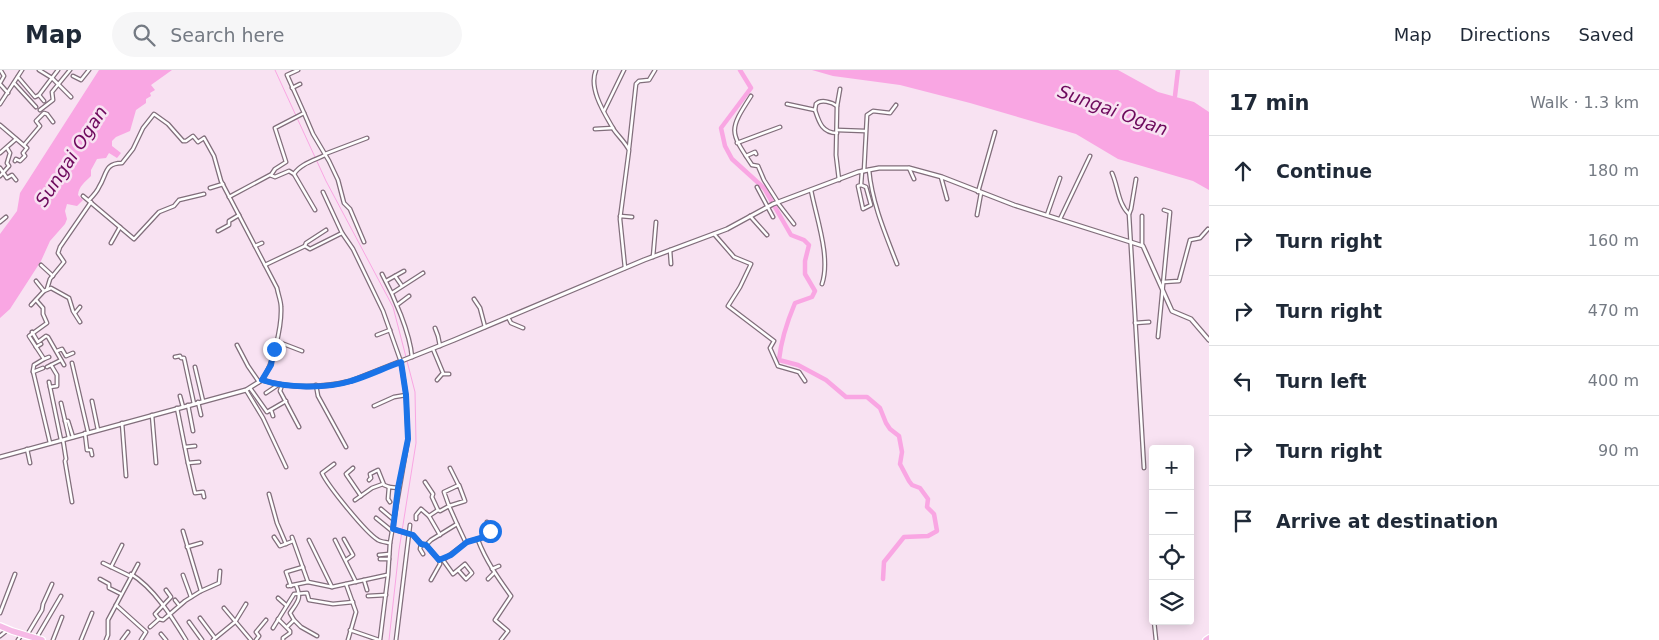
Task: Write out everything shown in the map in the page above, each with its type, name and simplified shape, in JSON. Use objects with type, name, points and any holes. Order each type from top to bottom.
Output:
[{"type":"highway","points":[[1,631],[28,638]]},
{"type":"highway","points":[[1,631],[19,638],[39,639]]},
{"type":"street","points":[[1,70],[4,74],[0,84],[8,93]]},
{"type":"street","points":[[0,104],[22,70]]},
{"type":"street","points":[[40,70],[52,78],[71,97]]},
{"type":"street","points":[[18,77],[35,97],[58,70]]},
{"type":"street","points":[[40,110],[53,100],[52,92],[70,70]]},
{"type":"street","points":[[73,76],[81,80],[89,70]]},
{"type":"street","points":[[298,70],[287,74],[292,88],[313,134],[338,180],[344,203],[350,209],[364,242]]},
{"type":"street","points":[[596,70],[594,75],[595,89],[604,111],[613,128],[629,150]]},
{"type":"street","points":[[604,111],[624,70]]},
{"type":"street","points":[[626,268],[620,216],[636,84],[639,81],[650,80],[655,70]]},
{"type":"street","points":[[14,83],[36,107]]},
{"type":"street","points":[[292,88],[300,84]]},
{"type":"street","points":[[839,180],[837,106],[840,90]]},
{"type":"street","points":[[39,94],[44,101]]},
{"type":"street","points":[[751,96],[736,122],[734,131],[737,144],[752,166],[758,166],[774,203],[794,224]]},
{"type":"street","points":[[837,106],[819,101],[816,104],[815,110],[820,125],[825,130],[831,133],[837,131],[866,131]]},
{"type":"street","points":[[787,104],[815,110]]},
{"type":"street","points":[[861,186],[866,187],[870,205],[863,209],[858,187],[861,186],[869,114],[873,112],[890,113],[896,105]]},
{"type":"street","points":[[15,161],[20,162],[25,156],[23,153],[26,148],[24,146],[40,126],[36,120],[44,113],[53,122]]},
{"type":"street","points":[[0,457],[248,389],[261,381],[271,365],[281,314],[277,288],[229,197],[214,156],[204,138],[198,142],[193,136],[183,141],[156,113],[143,128],[136,145],[123,162],[111,164],[103,176],[100,187],[58,251],[64,262],[50,279],[46,290],[31,305]]},
{"type":"street","points":[[229,197],[271,175],[274,170],[286,162],[275,128],[303,113]]},
{"type":"street","points":[[0,125],[24,146]]},
{"type":"street","points":[[737,144],[780,127]]},
{"type":"street","points":[[595,129],[613,128]]},
{"type":"street","points":[[976,215],[979,192],[996,132]]},
{"type":"street","points":[[294,174],[296,170],[324,155],[367,138]]},
{"type":"street","points":[[0,153],[16,139]]},
{"type":"street","points":[[0,176],[9,166],[7,163],[10,154],[7,148]]},
{"type":"street","points":[[746,156],[755,152],[756,154]]},
{"type":"street","points":[[1060,219],[1090,156]]},
{"type":"street","points":[[0,168],[7,178],[12,175],[16,180]]},
{"type":"street","points":[[237,345],[248,366],[261,381],[280,385],[316,385],[351,381],[412,358],[670,250],[727,229],[774,203],[863,171],[879,168],[908,168],[941,177],[979,192],[1141,245]]},
{"type":"street","points":[[908,168],[914,179]]},
{"type":"street","points":[[869,170],[870,189],[897,264]]},
{"type":"street","points":[[271,175],[275,177],[288,171],[294,174],[314,210]]},
{"type":"street","points":[[1112,173],[1120,200],[1128,214]]},
{"type":"street","points":[[941,177],[947,199]]},
{"type":"street","points":[[1047,215],[1060,178]]},
{"type":"street","points":[[1136,179],[1131,209],[1128,214],[1144,468]]},
{"type":"street","points":[[210,188],[223,184]]},
{"type":"street","points":[[757,187],[773,217]]},
{"type":"street","points":[[811,190],[823,241],[824,277],[822,284]]},
{"type":"street","points":[[322,192],[383,311],[402,361],[406,395],[408,439],[390,543],[380,640],[350,630]]},
{"type":"street","points":[[83,196],[129,237],[134,239],[159,212],[174,206],[178,201],[204,194]]},
{"type":"street","points":[[1158,337],[1170,212],[1164,210]]},
{"type":"street","points":[[218,231],[229,225],[229,221],[239,216]]},
{"type":"street","points":[[620,216],[632,216]]},
{"type":"street","points":[[750,216],[767,235]]},
{"type":"street","points":[[1142,216],[1141,245],[1172,311],[1191,319],[1209,340]]},
{"type":"street","points":[[0,222],[6,217]]},
{"type":"street","points":[[653,257],[656,222]]},
{"type":"street","points":[[111,243],[120,227]]},
{"type":"street","points":[[1163,282],[1180,281],[1190,240],[1199,238],[1208,229]]},
{"type":"street","points":[[265,265],[305,246],[306,243],[326,230]]},
{"type":"street","points":[[305,246],[310,249],[342,233]]},
{"type":"street","points":[[714,234],[734,257],[751,265],[728,306],[774,341],[771,350],[778,366],[800,372],[805,381]]},
{"type":"street","points":[[255,246],[262,243]]},
{"type":"street","points":[[670,250],[670,264]]},
{"type":"street","points":[[41,265],[52,276]]},
{"type":"street","points":[[386,281],[404,270]]},
{"type":"street","points":[[392,294],[423,273]]},
{"type":"street","points":[[382,274],[399,309],[411,347],[412,358]]},
{"type":"street","points":[[395,276],[404,291]]},
{"type":"street","points":[[36,281],[46,290]]},
{"type":"street","points":[[46,290],[50,288],[67,296],[80,322]]},
{"type":"street","points":[[397,305],[409,296]]},
{"type":"street","points":[[474,299],[480,308],[485,327]]},
{"type":"street","points":[[36,300],[43,308],[43,314],[47,323],[29,336],[44,360]]},
{"type":"street","points":[[75,312],[80,307]]},
{"type":"street","points":[[508,317],[511,323],[523,328]]},
{"type":"street","points":[[1136,323],[1149,322]]},
{"type":"street","points":[[435,328],[440,346]]},
{"type":"street","points":[[377,336],[390,330]]},
{"type":"street","points":[[32,332],[38,342],[46,336],[48,337],[64,365]]},
{"type":"street","points":[[276,341],[302,351]]},
{"type":"street","points":[[36,347],[41,344]]},
{"type":"street","points":[[57,351],[62,349],[66,356],[73,353]]},
{"type":"street","points":[[433,349],[443,374]]},
{"type":"street","points":[[175,357],[180,356],[184,358],[201,415]]},
{"type":"street","points":[[49,357],[34,365],[33,372],[50,443]]},
{"type":"street","points":[[47,366],[61,360]]},
{"type":"street","points":[[72,363],[86,433],[87,450],[91,450],[92,455]]},
{"type":"street","points":[[50,387],[57,386],[56,375],[51,365]]},
{"type":"street","points":[[195,366],[200,380],[203,401]]},
{"type":"street","points":[[33,372],[43,368]]},
{"type":"street","points":[[437,380],[443,374],[449,374]]},
{"type":"street","points":[[49,382],[66,459],[72,502]]},
{"type":"street","points":[[266,394],[280,385]]},
{"type":"street","points":[[280,385],[280,391],[299,426]]},
{"type":"street","points":[[316,385],[318,396],[346,447]]},
{"type":"street","points":[[248,389],[267,412],[286,401]]},
{"type":"street","points":[[248,389],[286,467]]},
{"type":"street","points":[[374,406],[394,397],[406,395]]},
{"type":"street","points":[[180,396],[183,407]]},
{"type":"street","points":[[92,400],[98,430]]},
{"type":"street","points":[[61,403],[71,437]]},
{"type":"street","points":[[188,405],[193,431]]},
{"type":"street","points":[[177,408],[195,493],[202,492],[204,497]]},
{"type":"street","points":[[271,410],[273,416]]},
{"type":"street","points":[[152,415],[156,464]]},
{"type":"street","points":[[122,424],[126,476]]},
{"type":"street","points":[[185,447],[195,446]]},
{"type":"street","points":[[27,449],[30,463]]},
{"type":"street","points":[[188,463],[200,462]]},
{"type":"street","points":[[334,464],[322,473],[329,485],[377,540],[390,543]]},
{"type":"street","points":[[353,468],[346,474],[361,496]]},
{"type":"street","points":[[430,515],[438,510],[440,511],[465,501],[450,468]]},
{"type":"street","points":[[368,480],[371,478],[370,474],[378,470],[383,484],[398,488]]},
{"type":"street","points":[[425,482],[433,494],[432,496],[438,510]]},
{"type":"street","points":[[355,500],[372,488],[383,484]]},
{"type":"street","points":[[459,485],[444,492],[466,543]]},
{"type":"street","points":[[389,487],[388,500],[390,502]]},
{"type":"street","points":[[269,494],[285,551]]},
{"type":"street","points":[[381,508],[394,520]]},
{"type":"street","points":[[416,519],[416,515],[421,508],[430,515]]},
{"type":"street","points":[[429,509],[440,535]]},
{"type":"street","points":[[376,518],[392,530],[413,535],[421,544],[426,545],[454,574],[458,570],[466,564],[472,573],[466,579],[458,570]]},
{"type":"street","points":[[431,580],[441,560],[466,543],[491,535],[486,522]]},
{"type":"street","points":[[426,545],[457,524]]},
{"type":"street","points":[[396,640],[410,526]]},
{"type":"street","points":[[182,531],[200,591]]},
{"type":"street","points":[[274,537],[279,545],[294,541]]},
{"type":"street","points":[[292,537],[308,582]]},
{"type":"street","points":[[344,539],[353,555],[346,560]]},
{"type":"street","points":[[309,540],[332,587]]},
{"type":"street","points":[[335,540],[356,582]]},
{"type":"street","points":[[478,540],[483,555],[511,596],[495,620],[508,631],[501,640]]},
{"type":"street","points":[[187,547],[201,543]]},
{"type":"street","points":[[421,544],[420,549],[423,554]]},
{"type":"street","points":[[111,567],[122,545]]},
{"type":"street","points":[[379,555],[389,554]]},
{"type":"street","points":[[380,559],[389,559]]},
{"type":"street","points":[[104,563],[147,585],[169,613],[186,640]]},
{"type":"street","points":[[106,640],[108,620],[130,575],[138,564]]},
{"type":"street","points":[[492,569],[499,566]]},
{"type":"street","points":[[303,567],[286,572],[290,586],[308,582],[332,587],[388,575]]},
{"type":"street","points":[[150,627],[159,619],[163,620],[179,605],[200,591],[219,584],[220,572]]},
{"type":"street","points":[[488,579],[494,573]]},
{"type":"street","points":[[0,613],[15,574]]},
{"type":"street","points":[[183,575],[191,597]]},
{"type":"street","points":[[100,579],[109,584],[109,588],[121,594]]},
{"type":"street","points":[[364,580],[367,590]]},
{"type":"street","points":[[28,638],[52,584]]},
{"type":"street","points":[[296,584],[300,594],[298,602],[290,613],[301,627],[317,636]]},
{"type":"street","points":[[346,584],[356,612],[348,640]]},
{"type":"street","points":[[159,619],[155,614],[171,597],[166,590]]},
{"type":"street","points":[[273,628],[293,594],[308,594],[309,600],[330,603],[353,602]]},
{"type":"street","points":[[368,596],[386,595]]},
{"type":"street","points":[[39,639],[61,596]]},
{"type":"street","points":[[278,598],[286,605]]},
{"type":"street","points":[[175,600],[179,605]]},
{"type":"street","points":[[200,618],[214,639],[235,622],[246,604]]},
{"type":"street","points":[[116,605],[146,632],[141,640]]},
{"type":"street","points":[[224,608],[251,640]]},
{"type":"street","points":[[81,640],[92,614]]},
{"type":"street","points":[[53,640],[62,617]]},
{"type":"street","points":[[278,619],[287,627],[290,633],[283,640]]},
{"type":"street","points":[[256,640],[259,636],[256,632],[266,620]]},
{"type":"street","points":[[287,627],[294,620]]},
{"type":"street","points":[[189,622],[202,640]]},
{"type":"street","points":[[1154,625],[1156,640]]},
{"type":"street","points":[[122,640],[128,632]]},
{"type":"street","points":[[161,634],[166,640]]},
{"type":"water","name":"Sungai Ogan","points":[[99,70],[172,70],[151,85],[155,90],[150,93],[151,96],[146,99],[146,103],[136,110],[130,131],[116,137],[112,141],[112,146],[121,153],[117,158],[109,153],[106,158],[97,159],[91,170],[91,176],[80,189],[78,195],[83,200],[77,206],[67,204],[65,224],[50,241],[41,261],[10,309],[0,318],[0,234],[17,211],[20,193]]},
{"type":"water","name":"Sungai Ogan","points":[[812,70],[1118,70],[1158,92],[1194,102],[1209,112],[1209,190],[1193,181],[1118,159],[1076,134],[900,85],[833,76]]},
{"type":"waterway","points":[[275,70],[326,181],[393,307],[406,357]]},
{"type":"waterway","points":[[740,70],[751,88],[721,128],[725,146],[732,159],[764,188],[791,235],[804,240],[809,245],[805,261],[805,274],[815,291],[812,297],[795,303],[781,345],[779,360],[798,365],[826,380],[846,397],[867,397],[880,408],[890,429],[899,436],[902,452],[900,464],[912,485],[920,488],[928,499],[927,507],[934,514],[937,531],[928,536],[904,537],[884,562],[883,579]]},
{"type":"waterway","points":[[1175,96],[1178,70]]},
{"type":"waterway","points":[[389,640],[399,550],[416,443],[415,392],[407,361]]},
{"type":"route","points":[[274,349],[271,365],[262,380],[282,385],[341,384],[401,362],[405,381],[408,439],[398,488],[393,529],[413,535],[421,544],[426,545],[439,560],[443,560],[451,555],[467,542],[491,535],[490,531]]}]
